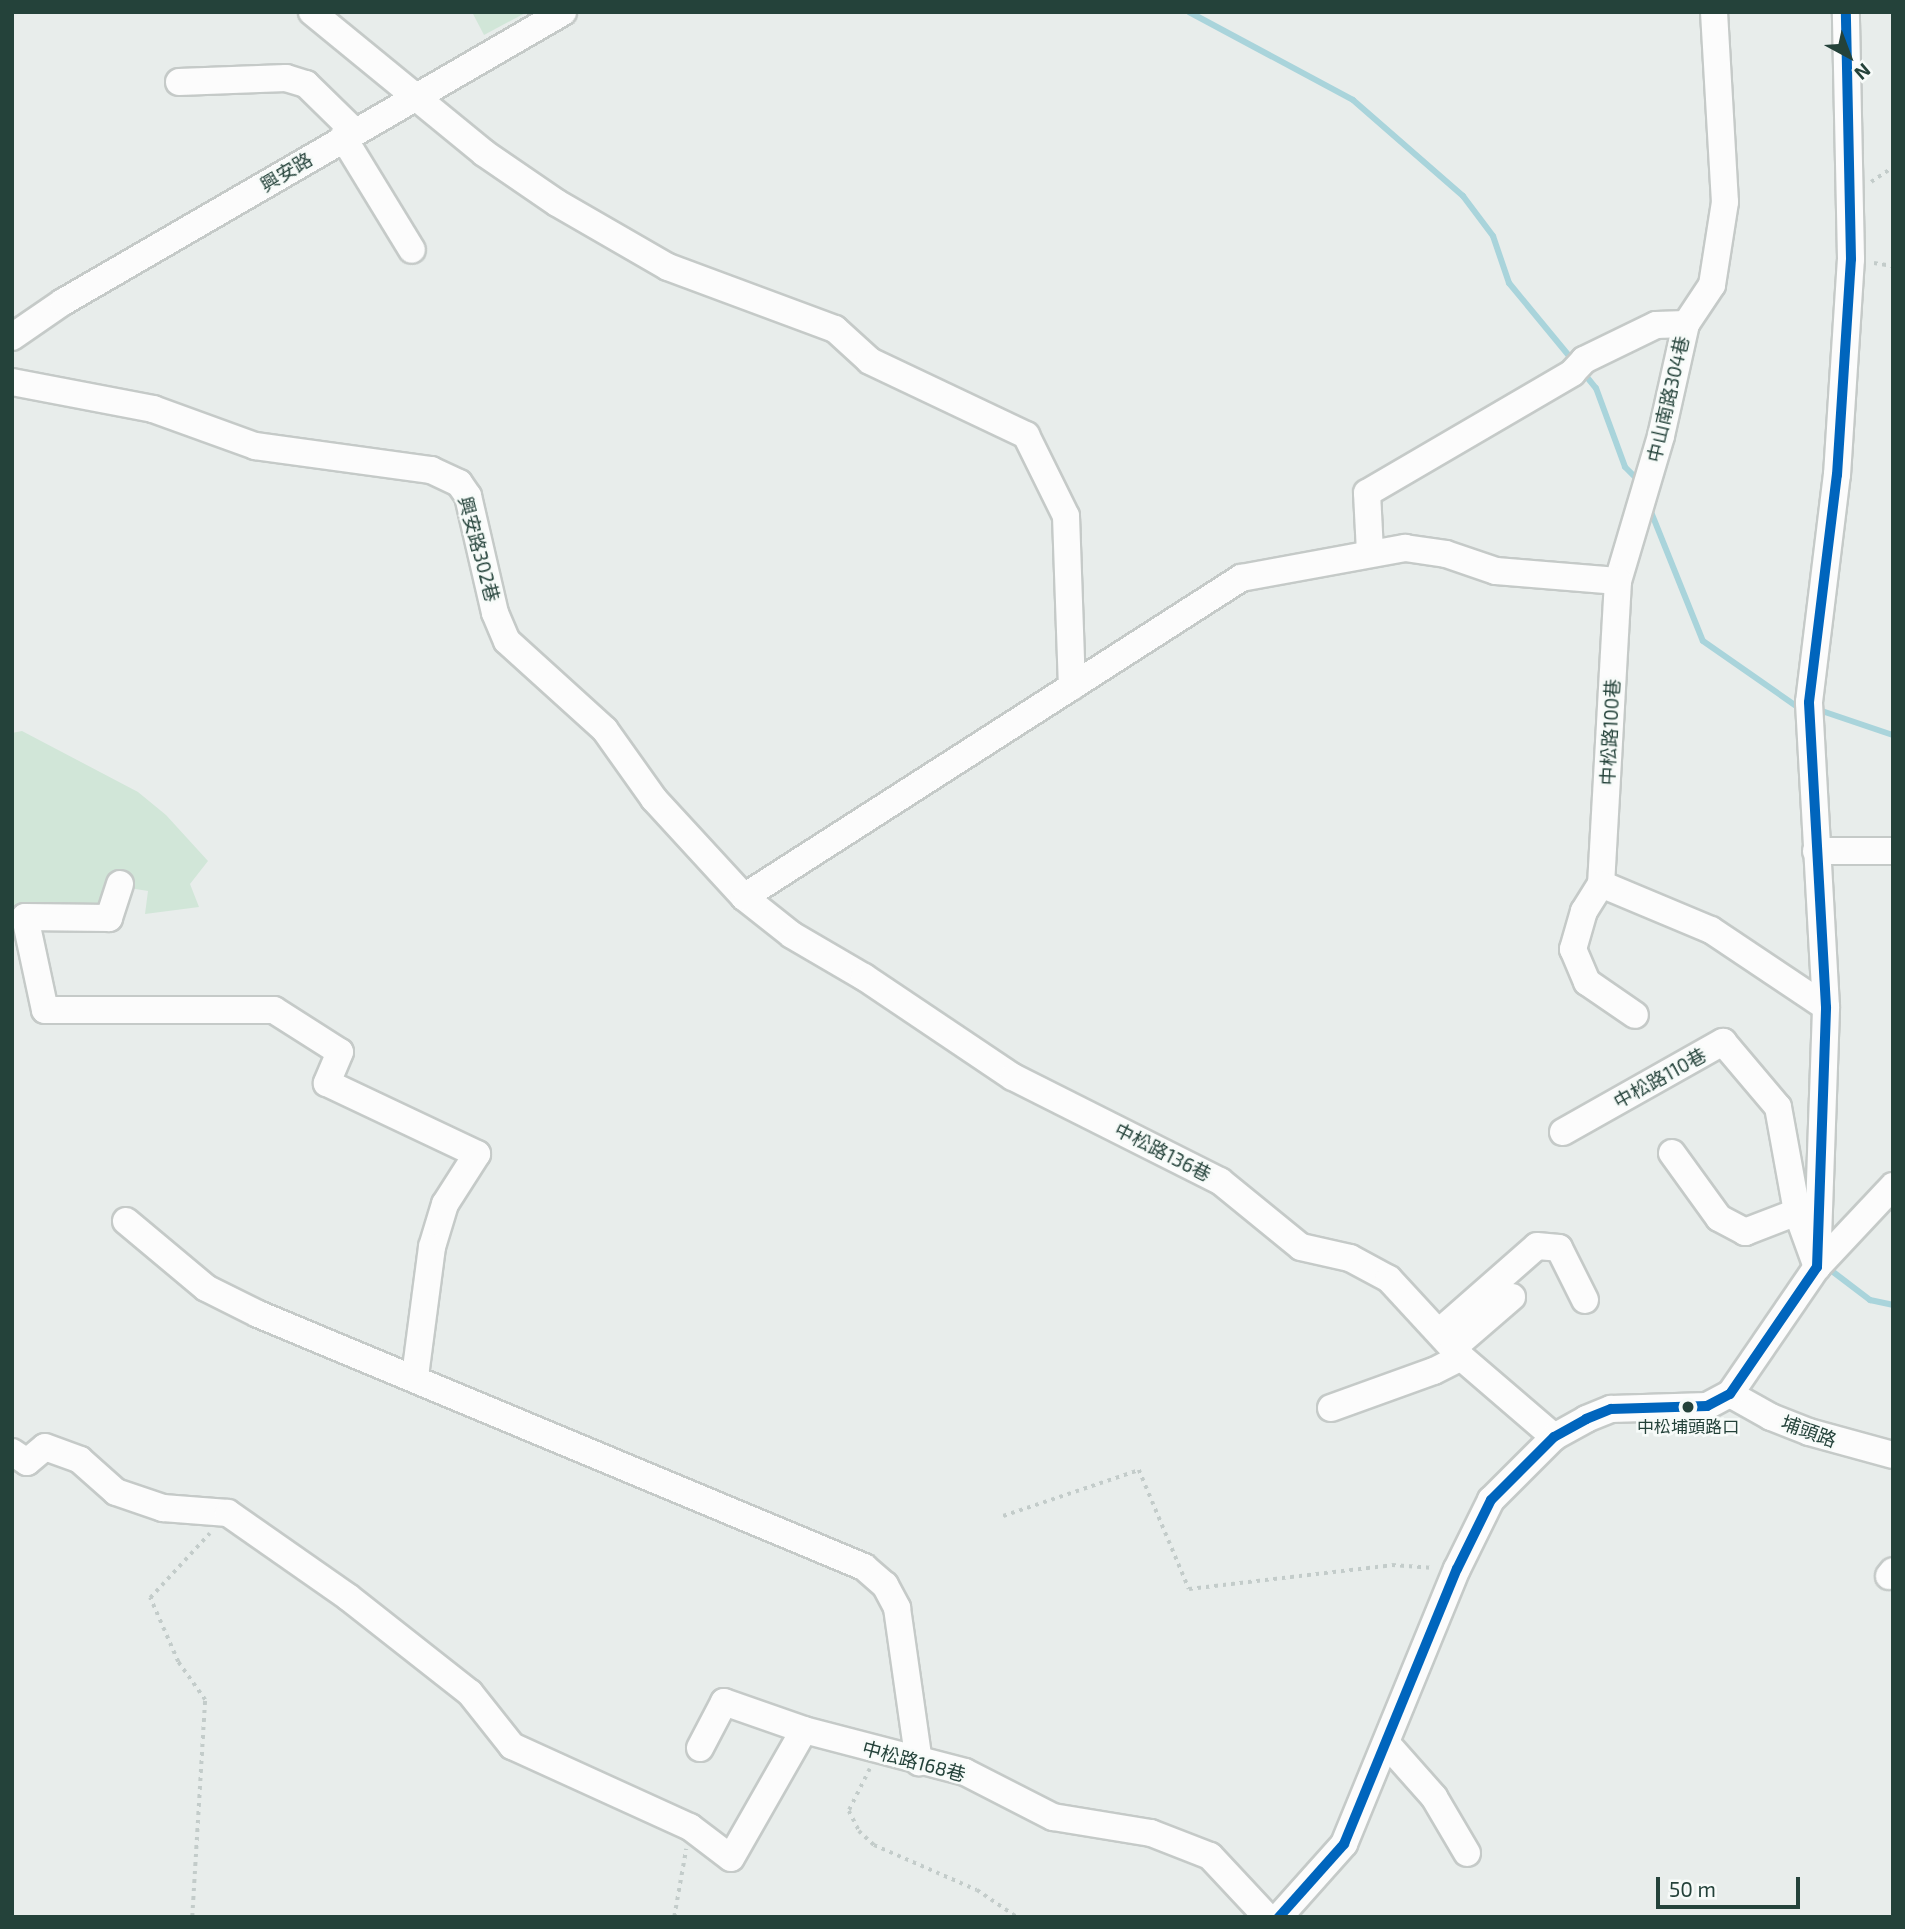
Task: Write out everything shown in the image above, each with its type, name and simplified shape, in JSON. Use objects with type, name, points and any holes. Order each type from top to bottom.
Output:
[{"type":"street","points":[[312,12],[535,188],[668,267],[835,329],[870,360],[1027,435],[1066,516],[1072,687]]},
{"type":"street","name":"興安路","points":[[12,337],[63,302],[348,134],[563,12]]},
{"type":"street","name":"中山南路304巷","points":[[1618,581],[1661,436],[1686,324],[1712,285],[1725,202],[1714,12]]},
{"type":"street","points":[[1816,1267],[1826,1007],[1809,702],[1837,475],[1851,259],[1846,12]]},
{"type":"street","points":[[179,82],[296,81],[324,99],[348,134],[412,250]]},
{"type":"street","points":[[1370,552],[1367,493],[1572,373],[1584,359],[1656,325],[1686,324]]},
{"type":"street","name":"興安路302巷","points":[[12,382],[153,409],[255,446],[431,470],[459,482],[468,496],[495,613],[507,640],[606,730],[654,799],[744,897]]},
{"type":"street","points":[[744,897],[1241,578],[1370,552],[1405,548],[1446,554],[1496,571],[1618,581]]},
{"type":"street","name":"中松路100巷","points":[[1618,581],[1601,884],[1584,912],[1573,949],[1587,982],[1635,1015]]},
{"type":"street","points":[[1816,851],[1893,851]]},
{"type":"street","points":[[120,884],[109,918],[24,917],[45,1010],[274,1010],[340,1052],[327,1083],[477,1154],[444,1204],[432,1247],[415,1377]]},
{"type":"street","points":[[1601,884],[1711,930],[1826,1007]]},
{"type":"street","name":"中松路136巷","points":[[744,897],[792,935],[864,977],[1013,1077],[1220,1181],[1301,1247],[1350,1258],[1389,1279],[1451,1346],[1554,1437]]},
{"type":"street","name":"中松路110巷","points":[[1563,1132],[1723,1042],[1778,1107],[1797,1212],[1816,1267]]},
{"type":"street","points":[[1672,1153],[1719,1218],[1745,1232],[1797,1212]]},
{"type":"street","points":[[1279,1917],[1344,1844],[1457,1569],[1492,1500],[1554,1437],[1611,1409],[1689,1409],[1730,1394],[1816,1267],[1893,1186]]},
{"type":"street","points":[[126,1222],[206,1288],[258,1314],[415,1377],[864,1567],[885,1585],[897,1608],[919,1762]]},
{"type":"street","points":[[1331,1408],[1434,1371],[1451,1346],[1537,1246],[1559,1248],[1585,1300]]},
{"type":"street","points":[[1451,1346],[1512,1297]]},
{"type":"street","name":"埔頭路","points":[[1730,1394],[1771,1417],[1809,1432],[1893,1455]]},
{"type":"street","points":[[12,1452],[27,1462],[45,1447],[80,1460],[116,1492],[163,1508],[228,1513],[348,1597],[470,1693],[512,1746],[690,1826],[731,1858],[804,1730]]},
{"type":"street","name":"中松路168巷","points":[[701,1748],[724,1702],[804,1730],[965,1772],[1052,1818],[1152,1833],[1210,1856],[1267,1917]]},
{"type":"street","points":[[1387,1744],[1434,1797],[1467,1853]]},
{"type":"path","points":[[1003,1516],[1139,1470],[1189,1589],[1392,1565],[1457,1569]]},
{"type":"path","points":[[192,1917],[205,1700],[178,1662],[150,1598],[228,1513]]},
{"type":"path","points":[[881,1752],[849,1811],[859,1831],[874,1845],[977,1890],[1017,1917]]},
{"type":"path","points":[[674,1917],[690,1826]]},
{"type":"green space","points":[[472,12],[527,12],[484,35]]},
{"type":"green space","points":[[22,731],[138,792],[166,815],[208,861],[190,884],[199,907],[145,914],[148,891],[105,884],[97,907],[12,912],[12,733]]},
{"type":"waterway","points":[[1189,12],[1353,100],[1463,196],[1493,236],[1509,283],[1575,363]]},
{"type":"waterway","points":[[1582,371],[1596,388],[1625,467],[1639,481]]},
{"type":"waterway","points":[[1649,507],[1703,641],[1802,710]]},
{"type":"waterway","points":[[1816,709],[1893,735]]},
{"type":"waterway","points":[[1828,1268],[1870,1300],[1893,1305]]},
{"type":"transit line","points":[[1279,1917],[1344,1844],[1457,1569],[1491,1500],[1554,1437],[1586,1419],[1611,1409],[1707,1406],[1730,1394],[1817,1267],[1826,1007],[1809,702],[1837,475],[1851,259],[1846,12]]},
{"type":"place","name":"中松埔頭路口","points":[[1688,1407]]}]
